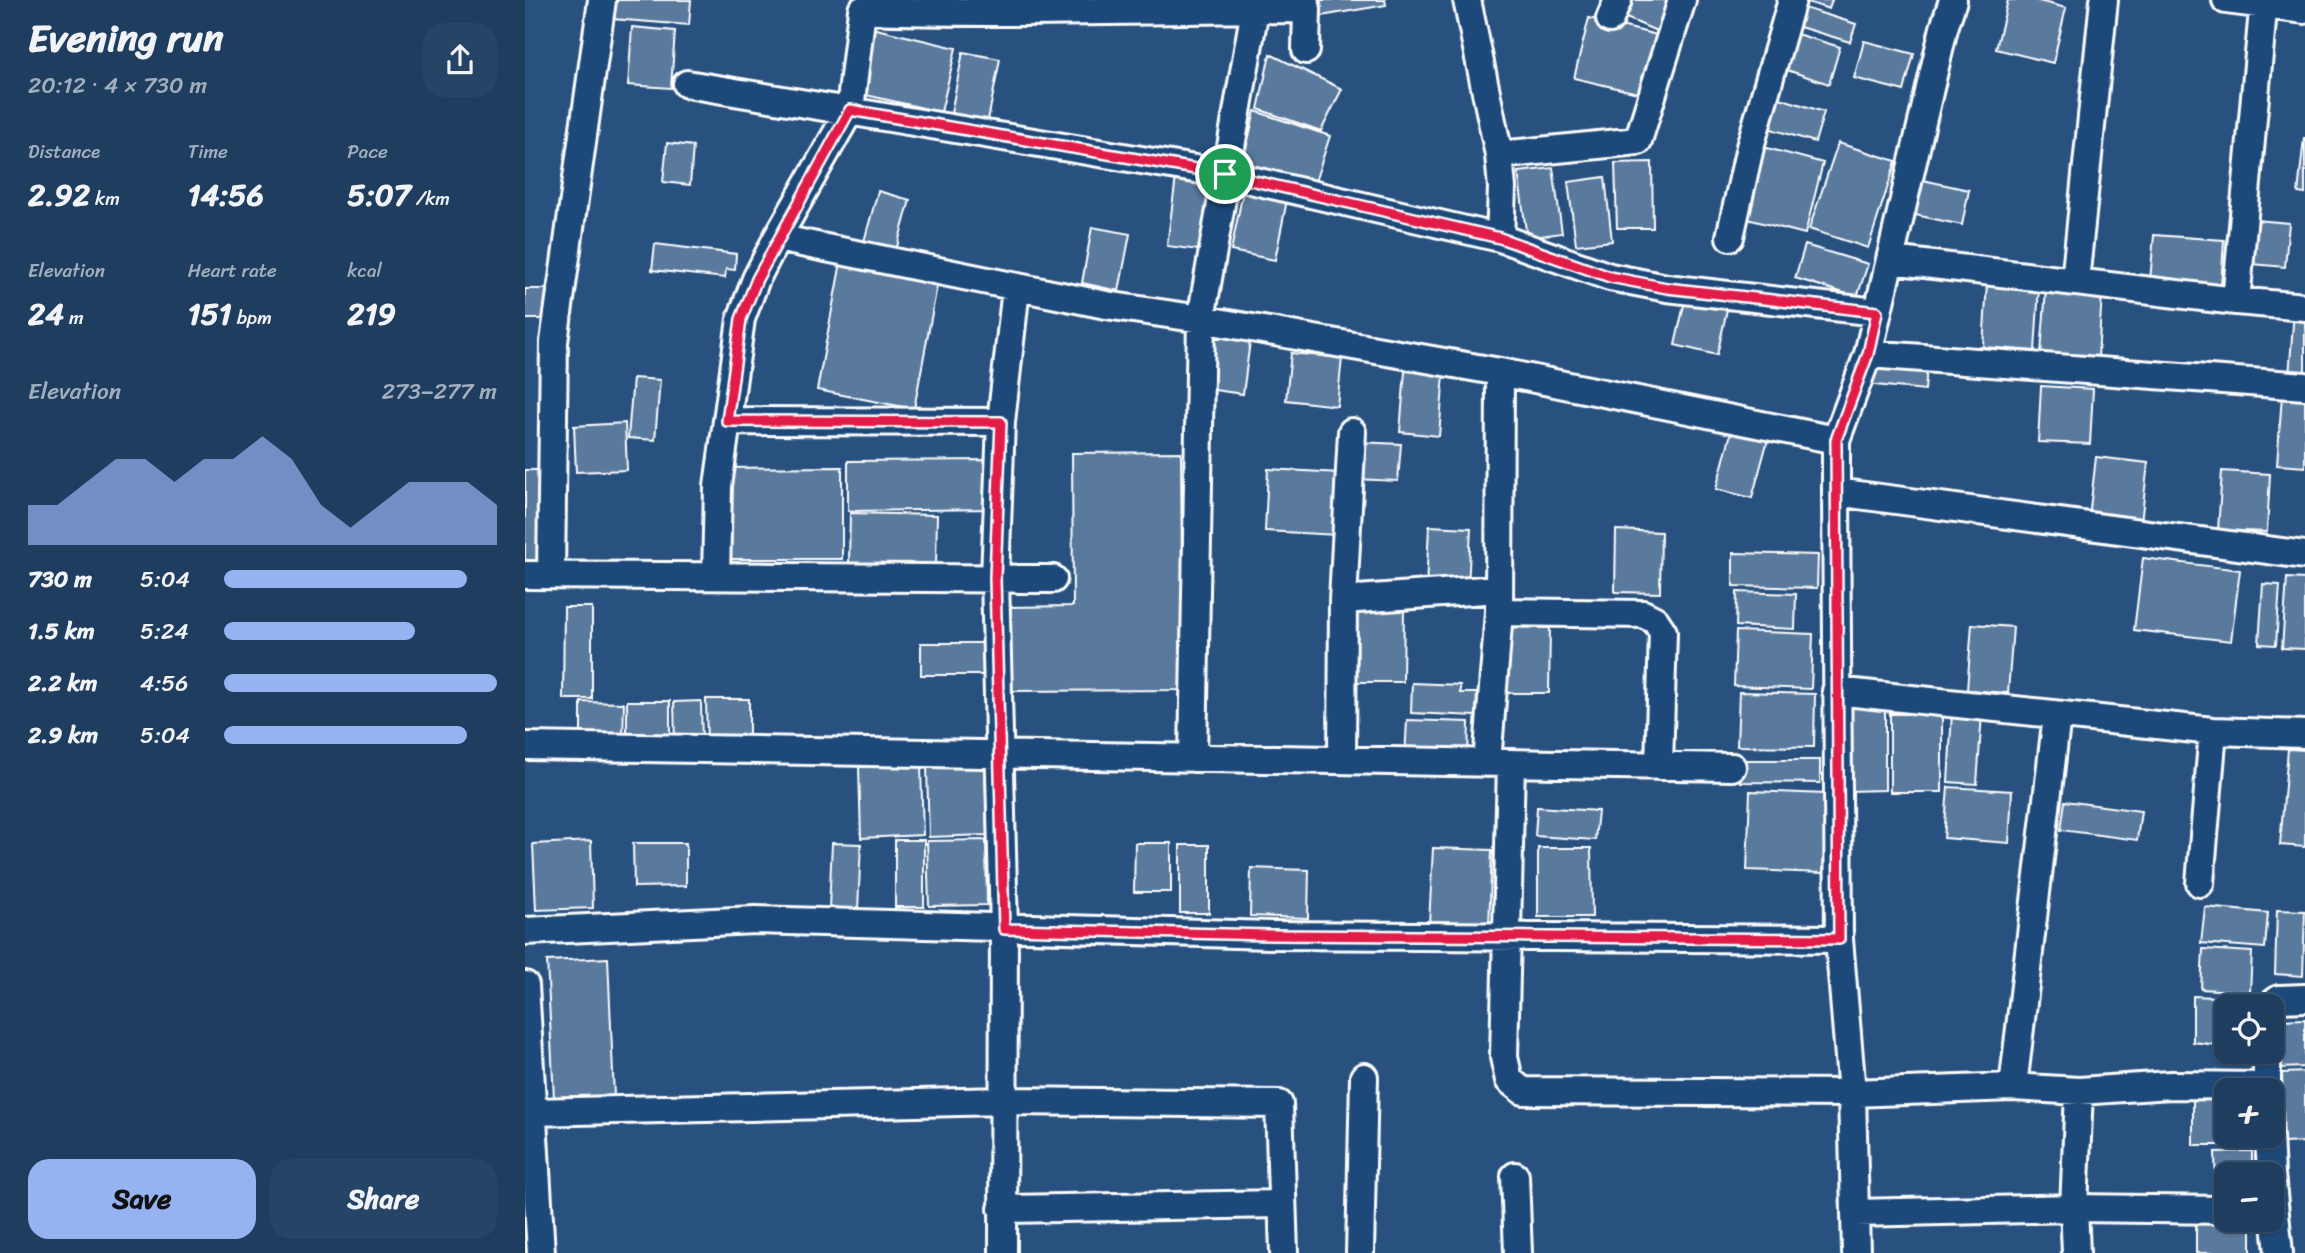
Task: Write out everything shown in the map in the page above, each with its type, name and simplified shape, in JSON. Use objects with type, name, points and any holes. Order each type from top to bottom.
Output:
[{"type":"street","points":[[551,575],[554,342],[602,0]]},
{"type":"street","points":[[1467,0],[1499,155],[1502,188],[1500,238]]},
{"type":"street","points":[[1499,155],[1638,141],[1682,0]]},
{"type":"street","points":[[1730,237],[1750,147],[1792,0]]},
{"type":"street","points":[[1856,1253],[1852,1094],[1839,939],[1836,440],[1868,354],[1944,28],[1953,0]]},
{"type":"street","points":[[2075,282],[2104,0]]},
{"type":"street","points":[[2226,0],[2264,2],[2305,10]]},
{"type":"street","points":[[2236,301],[2264,2]]},
{"type":"street","points":[[716,576],[718,486],[741,319],[777,238],[850,110],[862,5],[953,7],[1170,4],[1255,9],[1306,5],[1306,50]]},
{"type":"street","points":[[1193,758],[1201,319],[1255,9]]},
{"type":"street","points":[[687,84],[1225,174],[1500,238],[1599,273],[1667,288],[1877,312]]},
{"type":"street","points":[[777,238],[1105,305],[1201,319],[1500,372],[1836,440]]},
{"type":"street","points":[[1891,260],[2305,307]]},
{"type":"street","points":[[1003,1253],[1004,929],[995,578],[1001,422],[1016,288]]},
{"type":"street","points":[[1868,354],[2305,386]]},
{"type":"street","points":[[1500,372],[1499,763],[1509,937],[1504,1056],[1509,1080],[1523,1091],[1852,1094],[2013,1087],[2079,1091],[2171,1085],[2214,1086]]},
{"type":"street","points":[[727,421],[1001,422]]},
{"type":"street","points":[[1342,760],[1343,600],[1352,432]]},
{"type":"street","points":[[1836,492],[2305,555]]},
{"type":"street","points":[[525,575],[1053,579]]},
{"type":"street","points":[[1343,600],[1499,601],[1643,614],[1655,620],[1663,632],[1659,766]]},
{"type":"street","points":[[1836,691],[2213,731],[2305,734]]},
{"type":"street","points":[[2013,1087],[2057,715]]},
{"type":"street","points":[[2200,883],[2213,731]]},
{"type":"street","points":[[525,746],[1732,767]]},
{"type":"street","points":[[525,931],[755,920],[1270,935],[1839,939]]},
{"type":"street","points":[[525,985],[532,1112],[530,1157],[541,1253]]},
{"type":"street","points":[[2284,999],[2305,998]]},
{"type":"street","points":[[1360,1253],[1364,1077]]},
{"type":"street","points":[[2076,1253],[2074,1208],[2079,1091]]},
{"type":"street","points":[[532,1112],[1004,1101],[1279,1104],[1284,1253]]},
{"type":"street","points":[[1515,1176],[1518,1253]]},
{"type":"street","points":[[1002,1209],[1282,1204]]},
{"type":"street","points":[[1855,1213],[2074,1208],[2214,1210]]},
{"type":"street","points":[[2276,1232],[2279,1253]]},
{"type":"building","points":[[614,0],[691,0],[689,25],[612,19]]},
{"type":"building","points":[[1312,0],[1385,0],[1386,5],[1315,17]]},
{"type":"building","points":[[1623,0],[1674,0],[1666,35],[1619,15]]},
{"type":"building","points":[[1801,0],[1832,0],[1829,9]]},
{"type":"building","points":[[2008,0],[2035,0],[2066,8],[2053,63],[1996,49]]},
{"type":"building","points":[[1798,6],[1856,24],[1850,42],[1793,25]]},
{"type":"building","points":[[1589,18],[1657,35],[1642,94],[1574,78]]},
{"type":"building","points":[[632,27],[675,31],[671,88],[628,85]]},
{"type":"building","points":[[872,28],[956,48],[941,112],[857,93]]},
{"type":"building","points":[[1790,32],[1840,47],[1829,84],[1781,68]]},
{"type":"building","points":[[1864,41],[1914,54],[1904,91],[1854,78]]},
{"type":"building","points":[[963,52],[1000,59],[988,120],[951,113]]},
{"type":"building","points":[[1270,54],[1342,89],[1321,131],[1258,109]]},
{"type":"building","points":[[1770,95],[1824,112],[1815,142],[1761,126]]},
{"type":"building","points":[[1255,111],[1330,136],[1313,188],[1241,170]]},
{"type":"building","points":[[2305,138],[2305,194],[2298,193]]},
{"type":"building","points":[[667,143],[693,146],[690,185],[663,182]]},
{"type":"building","points":[[1838,143],[1896,161],[1868,248],[1809,229]]},
{"type":"building","points":[[1756,145],[1823,163],[1805,234],[1740,217]]},
{"type":"building","points":[[1652,162],[1653,228],[1617,228],[1615,163]]},
{"type":"building","points":[[1553,168],[1562,233],[1527,238],[1518,172]]},
{"type":"building","points":[[1176,177],[1215,182],[1206,251],[1167,246]]},
{"type":"building","points":[[1605,177],[1612,241],[1576,245],[1568,182]]},
{"type":"building","points":[[1918,179],[1969,190],[1962,225],[1911,214]]},
{"type":"building","points":[[878,191],[910,200],[895,254],[863,245]]},
{"type":"building","points":[[1243,191],[1287,200],[1275,260],[1231,251]]},
{"type":"building","points":[[2244,219],[2289,223],[2285,267],[2241,263]]},
{"type":"building","points":[[1092,227],[1130,234],[1119,291],[1082,283]]},
{"type":"building","points":[[2154,235],[2224,240],[2221,287],[2150,281]]},
{"type":"building","points":[[655,244],[736,254],[735,270],[726,269],[725,278],[652,270]]},
{"type":"building","points":[[1805,245],[1868,264],[1857,297],[1795,278]]},
{"type":"building","points":[[841,262],[938,281],[914,409],[817,390]]},
{"type":"building","points":[[1987,283],[2039,287],[2035,351],[1983,347]]},
{"type":"building","points":[[525,289],[554,289],[554,319],[525,319]]},
{"type":"building","points":[[2046,289],[2102,293],[2098,357],[2041,353]]},
{"type":"building","points":[[1686,296],[1728,305],[1717,355],[1675,345]]},
{"type":"building","points":[[2294,311],[2305,312],[2305,377],[2289,376]]},
{"type":"building","points":[[1207,335],[1250,341],[1243,394],[1200,388]]},
{"type":"building","points":[[1291,353],[1342,358],[1337,406],[1286,400]]},
{"type":"building","points":[[1868,361],[1927,367],[1925,390],[1865,384]]},
{"type":"building","points":[[1405,371],[1444,374],[1439,436],[1400,432]]},
{"type":"building","points":[[633,378],[660,380],[655,440],[628,438]]},
{"type":"building","points":[[2041,386],[2093,389],[2090,444],[2038,442]]},
{"type":"building","points":[[2282,395],[2305,397],[2305,467],[2277,465]]},
{"type":"building","points":[[1734,422],[1770,432],[1752,498],[1716,489]]},
{"type":"building","points":[[625,423],[627,470],[576,472],[574,426]]},
{"type":"building","points":[[1357,442],[1401,444],[1398,481],[1354,479]]},
{"type":"building","points":[[1181,452],[1183,690],[1010,691],[1009,607],[1073,606],[1072,453]]},
{"type":"building","points":[[2096,457],[2148,463],[2141,523],[2089,518]]},
{"type":"building","points":[[991,460],[992,509],[848,511],[848,461]]},
{"type":"building","points":[[842,467],[842,559],[724,559],[723,468]]},
{"type":"building","points":[[1268,469],[1340,473],[1337,535],[1265,531]]},
{"type":"building","points":[[525,470],[541,470],[540,561],[525,561]]},
{"type":"building","points":[[2222,471],[2270,474],[2267,532],[2218,530]]},
{"type":"building","points":[[850,513],[937,515],[936,566],[849,564]]},
{"type":"building","points":[[1429,526],[1471,528],[1468,589],[1426,588]]},
{"type":"building","points":[[1616,530],[1661,532],[1660,593],[1615,592]]},
{"type":"building","points":[[1733,553],[1818,555],[1817,588],[1733,586]]},
{"type":"building","points":[[2143,558],[2240,570],[2231,641],[2134,630]]},
{"type":"building","points":[[2287,578],[2305,579],[2305,649],[2282,648]]},
{"type":"building","points":[[2263,584],[2280,585],[2276,645],[2259,644]]},
{"type":"building","points":[[1737,592],[1796,594],[1795,629],[1736,626]]},
{"type":"building","points":[[564,607],[592,607],[592,699],[563,699]]},
{"type":"building","points":[[1346,608],[1404,608],[1403,682],[1345,682]]},
{"type":"building","points":[[1972,624],[2013,627],[2008,693],[1967,690]]},
{"type":"building","points":[[1505,627],[1550,628],[1549,693],[1504,693]]},
{"type":"building","points":[[1736,631],[1813,634],[1811,689],[1734,686]]},
{"type":"building","points":[[921,643],[984,643],[984,675],[921,675]]},
{"type":"building","points":[[1412,683],[1460,685],[1460,693],[1477,693],[1476,716],[1411,713]]},
{"type":"building","points":[[1739,692],[1815,694],[1814,747],[1737,746]]},
{"type":"building","points":[[706,699],[749,699],[749,746],[707,746]]},
{"type":"building","points":[[627,701],[670,701],[670,744],[627,744]]},
{"type":"building","points":[[701,701],[702,744],[675,744],[674,702]]},
{"type":"building","points":[[1885,701],[1885,790],[1847,791],[1847,702]]},
{"type":"building","points":[[581,702],[624,703],[623,742],[581,741]]},
{"type":"building","points":[[1952,712],[1982,714],[1977,784],[1948,782]]},
{"type":"building","points":[[1890,714],[1942,714],[1942,792],[1890,792]]},
{"type":"building","points":[[1407,720],[1469,722],[1468,759],[1405,757]]},
{"type":"building","points":[[2288,749],[2305,750],[2305,847],[2280,845]]},
{"type":"building","points":[[1741,760],[1820,760],[1820,783],[1741,782]]},
{"type":"building","points":[[921,765],[923,835],[861,838],[859,767]]},
{"type":"building","points":[[985,766],[987,835],[929,837],[927,768]]},
{"type":"building","points":[[1948,787],[2012,791],[2009,843],[1944,838]]},
{"type":"building","points":[[1750,791],[1826,794],[1823,873],[1747,870]]},
{"type":"building","points":[[2065,801],[2141,811],[2137,840],[2061,830]]},
{"type":"building","points":[[1537,807],[1598,811],[1595,840],[1535,836]]},
{"type":"building","points":[[895,840],[924,840],[924,907],[895,907]]},
{"type":"building","points":[[986,840],[987,905],[929,906],[927,841]]},
{"type":"building","points":[[591,841],[593,908],[536,910],[533,844]]},
{"type":"building","points":[[633,843],[686,843],[686,886],[634,887]]},
{"type":"building","points":[[832,843],[861,844],[858,910],[829,909]]},
{"type":"building","points":[[1135,843],[1171,843],[1171,892],[1134,892]]},
{"type":"building","points":[[1180,845],[1209,845],[1209,913],[1180,913]]},
{"type":"building","points":[[1433,848],[1492,850],[1489,926],[1429,924]]},
{"type":"building","points":[[1538,848],[1591,848],[1592,917],[1538,917]]},
{"type":"building","points":[[1251,868],[1309,870],[1308,918],[1250,916]]},
{"type":"building","points":[[2205,907],[2268,913],[2265,948],[2201,943]]},
{"type":"building","points":[[2277,910],[2305,911],[2303,976],[2275,974]]},
{"type":"building","points":[[2203,949],[2252,952],[2250,992],[2201,989]]},
{"type":"building","points":[[608,958],[614,1096],[554,1099],[547,961]]},
{"type":"building","points":[[2193,996],[2214,997],[2214,1045],[2193,1042]]},
{"type":"building","points":[[2305,1019],[2305,1067],[2280,1068],[2280,1064],[2284,1064],[2284,1020]]},
{"type":"building","points":[[2305,1072],[2305,1142],[2284,1143],[2282,1073]]},
{"type":"building","points":[[2193,1098],[2214,1098],[2214,1145],[2193,1145]]},
{"type":"building","points":[[2252,1151],[2252,1162],[2215,1162],[2215,1152]]},
{"type":"building","points":[[2196,1218],[2214,1219],[2214,1232],[2251,1232],[2251,1253],[2196,1253]]},
{"type":"route","points":[[850,110],[1225,174],[1500,238],[1610,277],[1667,288],[1877,312],[1868,354],[1836,440],[1839,939],[1270,935],[1004,929],[995,578],[1001,422],[727,421],[741,319],[777,238],[850,110]]}]
